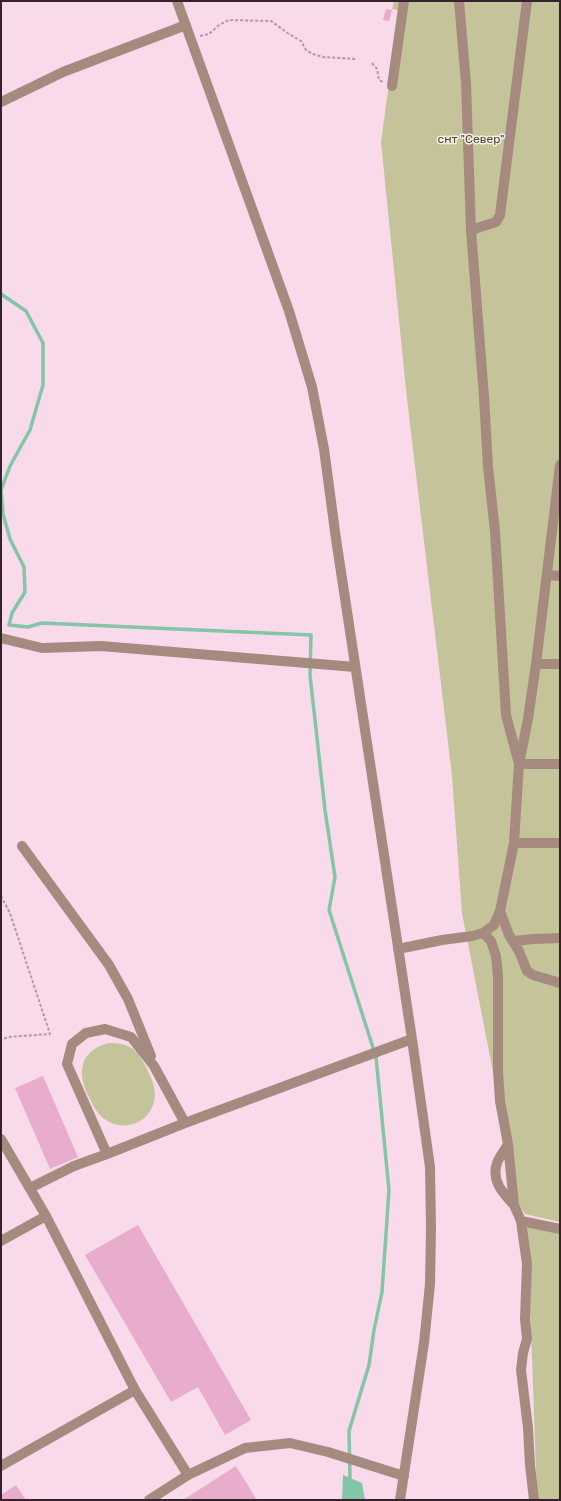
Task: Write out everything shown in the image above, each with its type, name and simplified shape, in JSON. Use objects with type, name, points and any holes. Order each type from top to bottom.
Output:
[{"type":"street","points":[[177,1],[289,311],[312,387],[324,449],[355,667],[412,1039],[430,1167],[431,1268],[424,1343],[400,1500]]},
{"type":"street","points":[[392,86],[404,1]]},
{"type":"street","points":[[459,1],[466,83],[472,230],[488,467],[495,531],[506,714],[519,764]]},
{"type":"street","points":[[472,230],[496,222],[500,215],[527,1]]},
{"type":"street","points":[[1,102],[64,72],[186,25]]},
{"type":"street","points":[[398,949],[484,933],[494,925],[500,911],[514,843],[519,764],[528,719],[536,664],[560,465]]},
{"type":"street","points":[[547,575],[560,576]]},
{"type":"street","points":[[1,638],[42,648],[101,646],[355,667]]},
{"type":"street","points":[[536,664],[560,664]]},
{"type":"street","points":[[519,764],[560,764]]},
{"type":"street","points":[[514,843],[560,843]]},
{"type":"street","points":[[22,846],[109,965],[128,999],[154,1066],[185,1123]]},
{"type":"street","points":[[500,911],[509,935],[514,941],[527,971],[533,975],[560,984]]},
{"type":"street","points":[[484,933],[491,941],[496,956],[498,976],[498,1071],[500,1101],[508,1144],[514,1205]]},
{"type":"street","points":[[514,941],[560,938]]},
{"type":"street","points":[[107,1154],[67,1064],[72,1044],[86,1033],[105,1029],[131,1037],[154,1066]]},
{"type":"street","points":[[30,1188],[74,1166],[185,1123],[412,1039]]},
{"type":"street","points":[[1,1139],[46,1216],[135,1390],[188,1475]]},
{"type":"street","points":[[508,1144],[497,1163],[495,1176],[500,1189],[514,1205],[521,1220],[527,1264],[525,1319],[527,1339],[523,1352],[521,1370],[534,1500]]},
{"type":"street","points":[[1,1241],[46,1216]]},
{"type":"street","points":[[521,1220],[560,1229]]},
{"type":"street","points":[[1,1466],[135,1390]]},
{"type":"street","points":[[149,1500],[188,1475],[246,1448],[290,1443],[328,1452],[404,1476]]},
{"type":"path","points":[[191,39],[209,34],[219,25],[229,20],[271,21],[301,41],[306,50],[313,54],[323,58],[357,59]]},
{"type":"path","points":[[372,63],[376,68],[379,80],[392,86]]},
{"type":"path","points":[[1,896],[10,913],[50,1034],[8,1037],[1,1040]]},
{"type":"green space","name":"снт \"Север\"","points":[[394,1],[560,1],[560,1222],[525,1214],[519,1205],[462,913],[452,776],[407,399],[381,142],[399,10],[392,9]]},
{"type":"green space","points":[[109,1043],[125,1045],[135,1051],[141,1058],[150,1074],[154,1085],[155,1097],[152,1108],[143,1119],[131,1125],[118,1125],[105,1120],[95,1109],[85,1088],[82,1071],[86,1057],[99,1046]]},
{"type":"green space","points":[[526,1227],[560,1234],[560,1500],[537,1500]]},
{"type":"shaded area","points":[[343,1475],[362,1483],[365,1500],[342,1500]]},
{"type":"building","points":[[386,9],[392,10],[389,21],[383,20]]},
{"type":"building","points":[[43,1076],[78,1157],[50,1169],[15,1088]]},
{"type":"building","points":[[138,1225],[251,1420],[225,1435],[198,1387],[171,1402],[85,1255]]},
{"type":"building","points":[[236,1466],[257,1500],[183,1500]]},
{"type":"building","points":[[16,1485],[26,1500],[1,1500],[1,1495]]},
{"type":"waterway","points":[[1,294],[26,311],[43,343],[43,385],[30,430],[10,466],[1,490],[3,514],[10,539],[24,567],[25,592],[12,613],[9,625],[28,627],[42,623],[311,635],[310,675],[325,810],[335,877],[329,910],[376,1057],[389,1190],[382,1292],[374,1330],[369,1365],[349,1431],[350,1478]]}]
